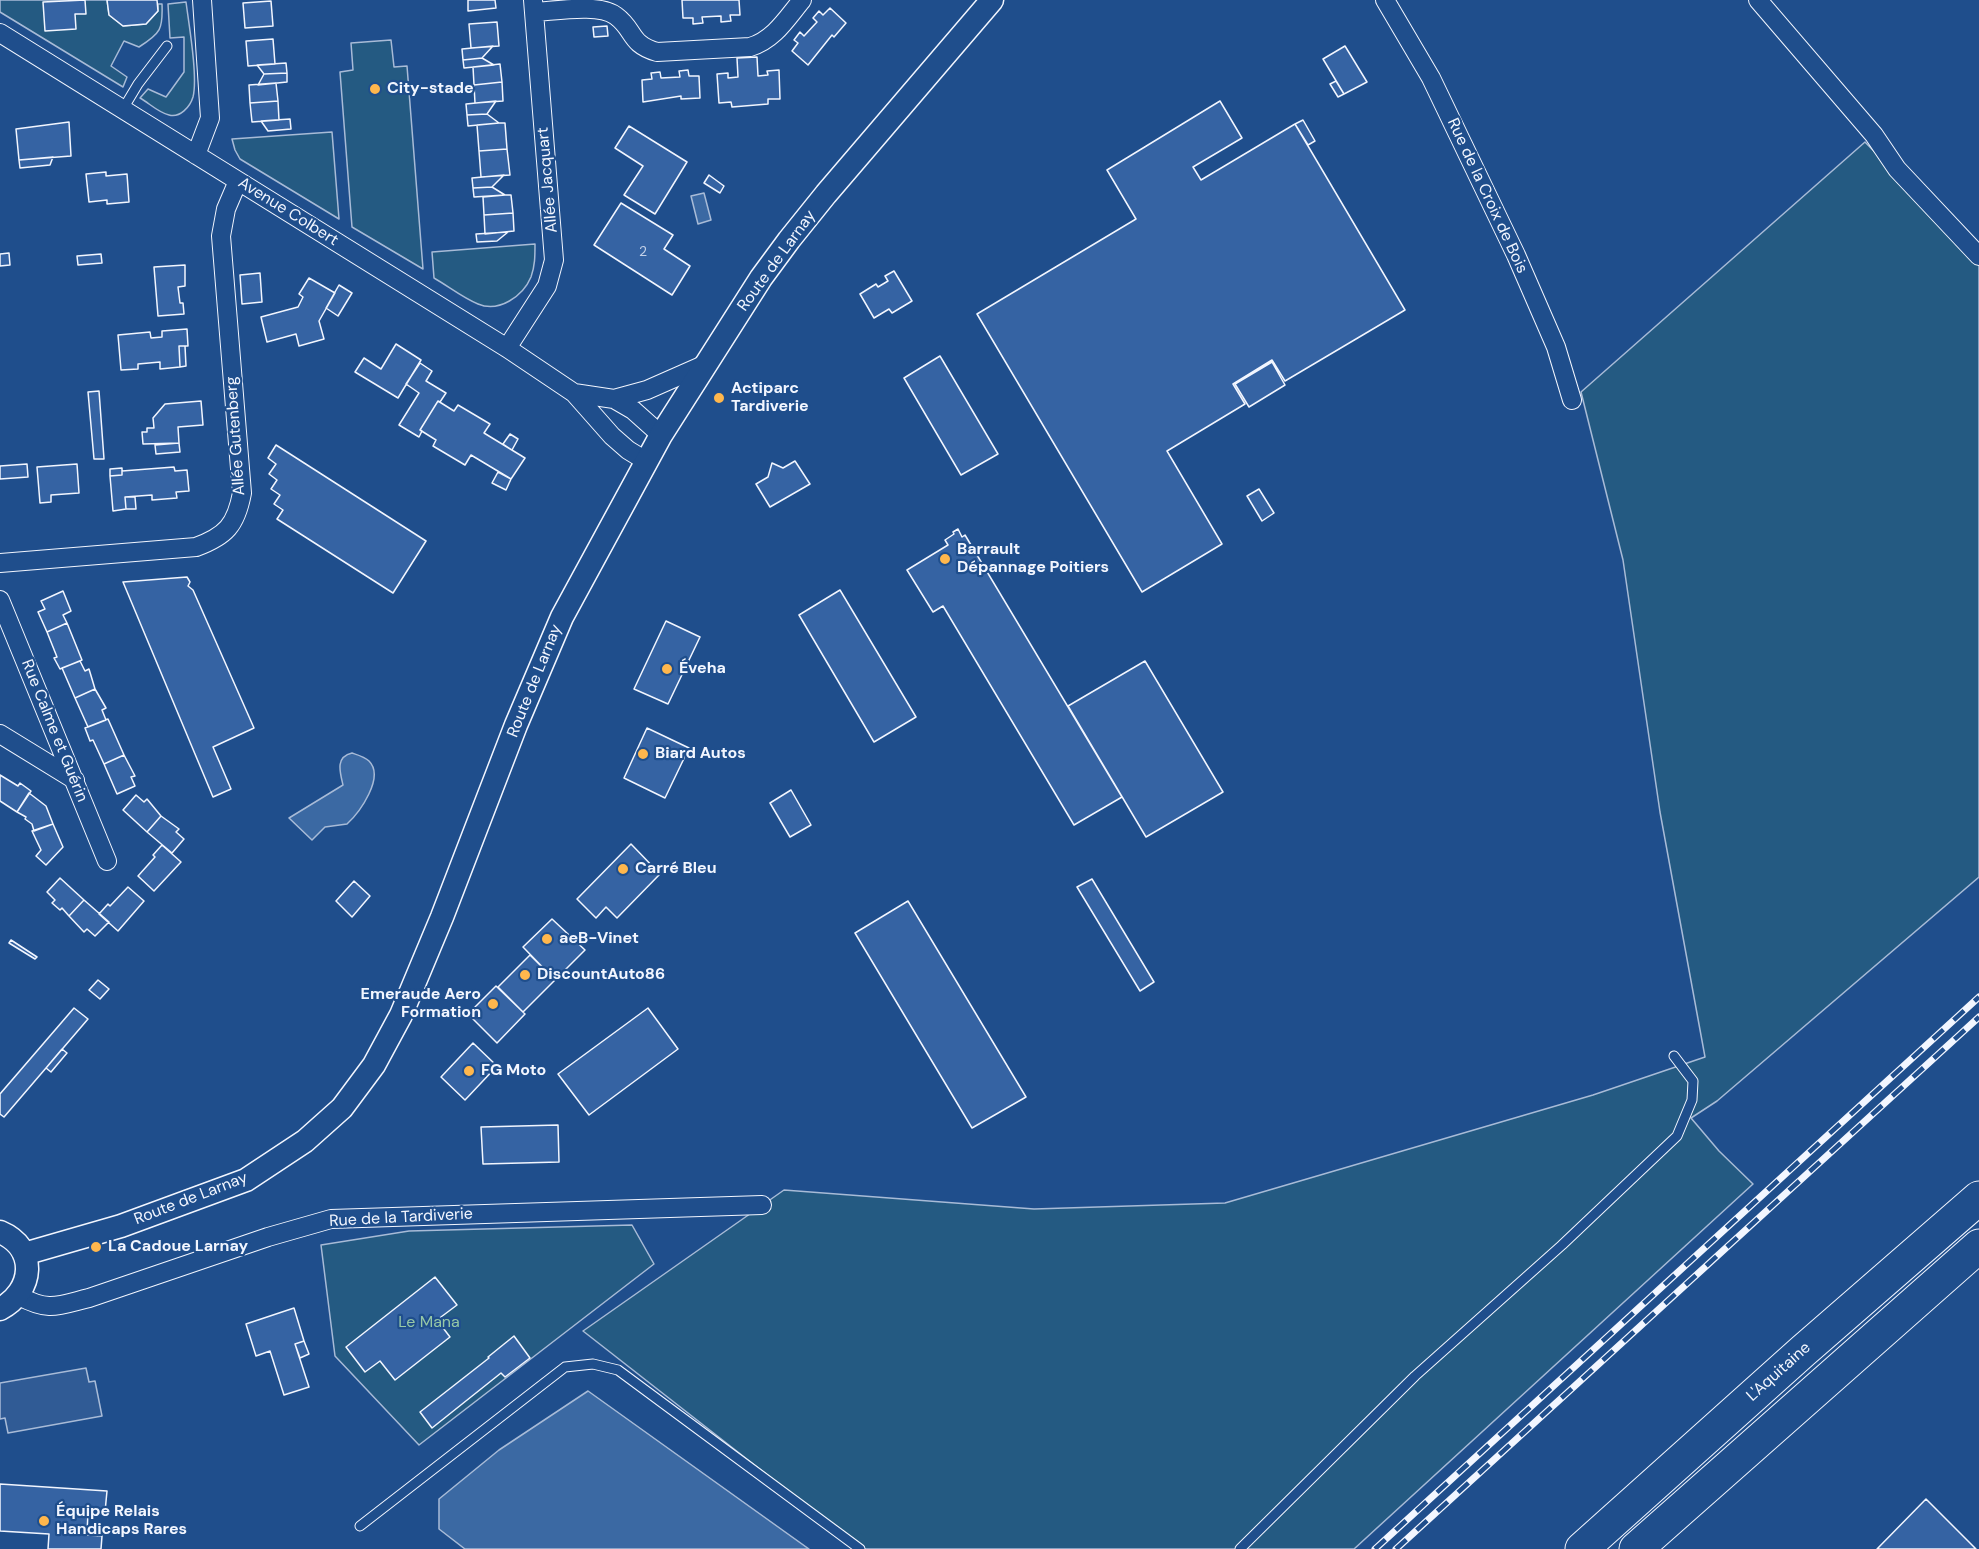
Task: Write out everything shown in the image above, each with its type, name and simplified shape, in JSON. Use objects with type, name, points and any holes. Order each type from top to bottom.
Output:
[{"type":"highway","name":"L'Aquitaine","points":[[1582,1549],[1794,1359],[1979,1198]]},
{"type":"highway","points":[[1636,1549],[1979,1246]]},
{"type":"street","points":[[196,154],[210,118],[202,0]]},
{"type":"street","points":[[534,6],[609,11],[618,17],[644,48],[657,52],[761,44],[771,37],[802,0]]},
{"type":"street","name":"Route de Larnay","points":[[24,1254],[121,1226],[246,1180],[305,1141],[342,1108],[374,1065],[401,1015],[561,617],[661,435],[761,278],[789,240],[992,0]]},
{"type":"street","name":"Rue de la Croix de Bois","points":[[1385,0],[1431,78],[1516,255],[1556,347],[1572,400]]},
{"type":"street","points":[[1758,0],[1874,135],[1898,169],[1979,255]]},
{"type":"street","name":"Allée Jacquart","points":[[507,348],[547,286],[554,260],[534,6]]},
{"type":"street","name":"Avenue Colbert","points":[[0,33],[507,348],[574,393],[612,436],[628,450],[646,461]]},
{"type":"street","name":"Allée Gutenberg","points":[[0,563],[196,546],[215,540],[231,527],[239,511],[242,493],[221,236],[225,209],[238,181]]},
{"type":"street","name":"Avenue Colbert","points":[[614,399],[646,390],[706,364]]},
{"type":"street","name":"Avenue Colbert","points":[[574,393],[614,399],[633,410],[661,435]]},
{"type":"street","name":"Rue Calme et Guérin","points":[[0,600],[107,861]]},
{"type":"street","points":[[0,734],[75,780]]},
{"type":"street","name":"Rue de la Tardiverie","points":[[18,1296],[41,1306],[64,1304],[268,1237],[331,1219],[762,1204]]},
{"type":"street","points":[[0,1232],[17,1244],[24,1254],[27,1276],[18,1296],[10,1304],[0,1309]]},
{"type":"lane","points":[[123,109],[166,46]]},
{"type":"lane","points":[[1240,1549],[1415,1376],[1562,1245],[1677,1136],[1692,1100],[1693,1081],[1674,1056]]},
{"type":"lane","points":[[360,1526],[565,1367],[593,1364],[618,1370],[860,1549]]},
{"type":"green space","points":[[0,0],[107,0],[109,15],[123,26],[146,24],[158,11],[158,4],[162,4],[162,19],[156,34],[139,47],[124,41],[111,66],[127,77],[123,87],[0,12]]},
{"type":"green space","points":[[186,2],[194,64],[193,97],[184,111],[177,115],[169,115],[140,98],[148,89],[166,97],[184,72],[184,37],[170,38],[168,4]]},
{"type":"green space","points":[[391,40],[394,67],[407,66],[423,269],[352,227],[340,72],[353,70],[351,43]]},
{"type":"green space","points":[[332,132],[339,219],[240,159],[232,139]]},
{"type":"green space","points":[[1865,142],[1979,259],[1979,877],[1717,1101],[1691,1118],[1719,1151],[1753,1184],[1354,1549],[862,1549],[583,1331],[784,1190],[1034,1209],[1225,1203],[1593,1095],[1705,1057],[1660,812],[1623,560],[1581,392]]},
{"type":"green space","points":[[535,244],[531,277],[516,296],[502,304],[486,306],[478,304],[434,278],[432,252]]},
{"type":"green space","name":"Le Mana","points":[[632,1225],[654,1264],[419,1445],[335,1356],[321,1245],[409,1231]]},
{"type":"shaded area","points":[[704,193],[711,220],[698,224],[691,196]]},
{"type":"shaded area","points":[[352,753],[369,761],[373,768],[374,776],[369,794],[347,824],[325,827],[312,840],[289,818],[343,785],[341,761]]},
{"type":"shaded area","points":[[86,1368],[89,1382],[95,1381],[102,1416],[8,1433],[5,1418],[0,1419],[0,1383]]},
{"type":"shaded area","points":[[588,1391],[809,1549],[465,1549],[439,1529],[439,1499],[499,1450]]},
{"type":"building","points":[[85,0],[86,14],[75,14],[76,29],[45,31],[43,2]]},
{"type":"building","points":[[107,0],[157,0],[158,11],[146,24],[123,26],[109,15]]},
{"type":"building","points":[[468,0],[495,0],[496,8],[468,11]]},
{"type":"building","points":[[682,0],[739,0],[740,15],[730,15],[731,21],[721,22],[721,16],[702,17],[703,23],[693,24],[693,18],[683,18]]},
{"type":"building","points":[[271,1],[273,26],[245,28],[243,3]]},
{"type":"building","points":[[830,8],[846,23],[834,37],[832,35],[808,65],[792,51],[798,43],[794,40],[800,32],[804,36],[817,22],[813,18],[819,11],[823,15]]},
{"type":"building","points":[[497,22],[499,46],[471,48],[469,24]]},
{"type":"building","points":[[607,26],[608,36],[594,37],[593,27]]},
{"type":"building","points":[[273,39],[275,64],[248,66],[246,41]]},
{"type":"building","points":[[493,46],[482,58],[463,60],[462,49]]},
{"type":"building","points":[[1345,46],[1367,82],[1344,94],[1323,59]]},
{"type":"building","points":[[757,57],[758,76],[768,75],[767,71],[779,70],[780,99],[768,99],[768,104],[732,107],[731,102],[719,103],[717,74],[728,73],[728,78],[738,77],[737,58]]},
{"type":"building","points":[[482,58],[494,65],[464,68],[463,60]]},
{"type":"building","points":[[286,63],[287,73],[264,74],[257,65]]},
{"type":"building","points":[[500,64],[502,82],[474,85],[473,67]]},
{"type":"building","points":[[688,70],[689,76],[699,76],[700,98],[681,99],[681,96],[643,102],[642,80],[652,79],[651,73],[660,72],[661,78],[680,77],[679,71]]},
{"type":"building","points":[[287,73],[287,82],[258,85],[264,74]]},
{"type":"building","points":[[1336,81],[1344,94],[1338,97],[1330,84]]},
{"type":"building","points":[[502,82],[503,101],[475,103],[474,85]]},
{"type":"building","points":[[276,83],[278,101],[250,103],[249,85]]},
{"type":"building","points":[[278,101],[279,120],[252,122],[250,103]]},
{"type":"building","points":[[496,101],[487,114],[467,115],[466,104]]},
{"type":"building","points":[[1220,101],[1242,138],[1193,167],[1201,180],[1295,124],[1405,310],[1285,381],[1272,360],[1233,384],[1245,404],[1167,451],[1222,544],[1142,592],[977,314],[1136,219],[1107,170]]},
{"type":"building","points":[[487,114],[499,123],[468,126],[467,115]]},
{"type":"building","points":[[290,119],[291,129],[268,131],[261,121]]},
{"type":"building","points":[[1303,120],[1315,141],[1308,145],[1295,124]]},
{"type":"building","points":[[69,122],[71,156],[19,160],[16,129]]},
{"type":"building","points":[[505,123],[507,149],[479,151],[477,125]]},
{"type":"building","points":[[629,126],[687,162],[655,214],[624,195],[643,166],[615,148]]},
{"type":"building","points":[[507,149],[510,175],[481,177],[479,151]]},
{"type":"building","points":[[53,157],[50,165],[20,168],[19,160]]},
{"type":"building","points":[[106,172],[106,176],[127,174],[129,202],[107,204],[107,200],[89,202],[86,174]]},
{"type":"building","points":[[504,175],[492,187],[473,188],[472,178]]},
{"type":"building","points":[[709,175],[724,186],[720,193],[704,183]]},
{"type":"building","points":[[492,187],[505,195],[474,197],[473,188]]},
{"type":"building","points":[[511,195],[513,213],[484,215],[483,197]]},
{"type":"building","points":[[621,203],[673,235],[664,249],[690,266],[672,295],[594,245]]},
{"type":"building","points":[[513,213],[514,231],[485,234],[484,215]]},
{"type":"building","points":[[508,232],[497,241],[477,242],[476,234]]},
{"type":"building","points":[[9,253],[10,265],[0,266],[0,254]]},
{"type":"building","points":[[101,254],[102,263],[78,265],[77,256]]},
{"type":"building","points":[[185,265],[185,286],[178,287],[184,314],[158,316],[154,267]]},
{"type":"building","points":[[894,271],[912,301],[892,313],[889,309],[874,318],[860,294],[876,284],[878,287],[888,281],[885,276]]},
{"type":"building","points":[[260,273],[262,302],[242,304],[240,275]]},
{"type":"building","points":[[309,278],[335,293],[319,321],[324,339],[299,346],[296,334],[267,342],[261,317],[298,307],[303,297],[299,294]]},
{"type":"building","points":[[339,285],[352,293],[338,316],[326,308]]},
{"type":"building","points":[[187,329],[188,346],[179,346],[180,367],[160,369],[160,362],[138,364],[138,369],[121,370],[118,335],[150,332],[151,338],[162,337],[162,331]]},
{"type":"building","points":[[396,344],[421,360],[398,398],[355,372],[364,358],[381,369]]},
{"type":"building","points":[[179,346],[185,346],[186,366],[180,367]]},
{"type":"building","points":[[940,356],[998,454],[961,475],[904,378]]},
{"type":"building","points":[[1272,362],[1285,385],[1249,407],[1235,384]]},
{"type":"building","points":[[420,363],[432,371],[426,381],[446,393],[440,402],[438,401],[420,430],[422,431],[419,437],[399,425],[419,393],[406,384]]},
{"type":"building","points":[[99,391],[104,459],[94,459],[88,392]]},
{"type":"building","points":[[201,401],[203,425],[178,427],[179,443],[143,444],[142,432],[147,432],[147,428],[154,428],[153,418],[165,404]]},
{"type":"building","points":[[438,401],[454,411],[458,405],[490,424],[484,433],[525,458],[511,479],[471,455],[465,465],[433,446],[436,440],[420,430]]},
{"type":"building","points":[[510,434],[518,439],[512,450],[503,444]]},
{"type":"building","points":[[179,443],[180,452],[156,454],[155,445]]},
{"type":"building","points":[[276,445],[426,541],[393,593],[277,519],[283,510],[274,504],[280,495],[271,489],[277,480],[269,474],[276,464],[268,458]]},
{"type":"building","points":[[795,461],[810,484],[770,507],[756,484],[768,477],[772,463],[783,468]]},
{"type":"building","points":[[27,464],[28,477],[0,479],[0,466]]},
{"type":"building","points":[[77,464],[79,493],[51,495],[51,502],[40,503],[37,467]]},
{"type":"building","points":[[174,467],[175,471],[187,470],[189,491],[176,492],[177,498],[152,500],[152,495],[125,497],[126,509],[113,511],[110,476],[122,475],[122,471]]},
{"type":"building","points":[[122,468],[122,475],[110,476],[110,469]]},
{"type":"building","points":[[498,472],[511,479],[506,490],[492,483]]},
{"type":"building","points":[[1259,489],[1274,513],[1262,521],[1247,496]]},
{"type":"building","points":[[125,497],[135,497],[136,509],[126,509]]},
{"type":"building","points":[[958,529],[962,537],[965,535],[1122,797],[1074,825],[943,606],[933,612],[907,570],[948,545],[945,540]]},
{"type":"building","points":[[187,577],[190,582],[188,586],[193,590],[254,728],[213,747],[231,789],[213,797],[123,582]]},
{"type":"building","points":[[840,590],[916,717],[874,742],[799,615]]},
{"type":"building","points":[[63,591],[71,611],[63,615],[67,623],[47,632],[38,612],[45,609],[41,601]]},
{"type":"building","points":[[666,621],[700,637],[668,704],[634,689]]},
{"type":"building","points":[[67,623],[82,660],[60,669],[54,658],[57,657],[47,632]]},
{"type":"building","points":[[80,661],[85,671],[89,669],[95,689],[75,698],[62,668]]},
{"type":"building","points":[[1145,661],[1223,792],[1146,837],[1068,706]]},
{"type":"building","points":[[95,689],[106,708],[102,710],[106,720],[88,727],[75,698]]},
{"type":"building","points":[[108,719],[124,755],[104,764],[85,728]]},
{"type":"building","points":[[647,728],[689,748],[665,798],[624,778]]},
{"type":"building","points":[[124,755],[135,776],[131,777],[135,786],[117,794],[104,764]]},
{"type":"building","points":[[0,775],[18,786],[20,783],[31,791],[17,812],[0,801]]},
{"type":"building","points":[[791,790],[811,825],[790,837],[770,803]]},
{"type":"building","points":[[29,793],[46,806],[53,824],[34,831],[32,824],[25,819],[26,817],[17,812]]},
{"type":"building","points":[[136,795],[144,802],[147,799],[161,816],[147,832],[123,810]]},
{"type":"building","points":[[161,816],[179,829],[176,832],[184,839],[172,853],[147,832]]},
{"type":"building","points":[[53,824],[63,847],[46,865],[36,856],[41,850],[32,831]]},
{"type":"building","points":[[631,844],[660,874],[617,918],[606,907],[596,918],[577,899]]},
{"type":"building","points":[[162,845],[181,862],[154,891],[138,876],[155,857],[153,855]]},
{"type":"building","points":[[60,878],[84,900],[69,916],[62,908],[60,910],[52,903],[55,900],[47,892]]},
{"type":"building","points":[[1092,879],[1154,982],[1140,991],[1077,887]]},
{"type":"building","points":[[354,881],[370,896],[352,917],[336,901]]},
{"type":"building","points":[[128,887],[144,901],[118,931],[99,914]]},
{"type":"building","points":[[84,900],[109,922],[95,936],[87,929],[84,932],[69,916]]},
{"type":"building","points":[[908,901],[1026,1097],[972,1128],[855,933]]},
{"type":"building","points":[[552,919],[585,950],[555,980],[523,947]]},
{"type":"building","points":[[11,940],[37,957],[35,959],[9,943]]},
{"type":"building","points":[[530,955],[555,980],[523,1012],[498,987]]},
{"type":"building","points":[[98,980],[109,989],[100,999],[89,990]]},
{"type":"building","points":[[496,986],[525,1014],[497,1043],[468,1014]]},
{"type":"building","points":[[74,1008],[88,1019],[4,1117],[0,1114],[0,1094]]},
{"type":"building","points":[[648,1008],[678,1049],[589,1115],[558,1074]]},
{"type":"building","name":"FG Moto","points":[[473,1043],[497,1066],[465,1100],[441,1077]]},
{"type":"building","points":[[62,1049],[67,1053],[51,1072],[46,1068]]},
{"type":"building","points":[[558,1125],[559,1162],[483,1164],[481,1127]]},
{"type":"building","points":[[435,1277],[457,1305],[437,1320],[450,1337],[395,1380],[380,1361],[365,1372],[346,1347]]},
{"type":"building","points":[[294,1308],[304,1341],[295,1344],[309,1387],[284,1395],[270,1351],[256,1356],[246,1324]]},
{"type":"building","points":[[514,1336],[530,1358],[505,1377],[501,1373],[432,1428],[420,1412]]},
{"type":"building","points":[[304,1341],[309,1354],[300,1358],[295,1344]]},
{"type":"building","name":"Équipe Relais Handicaps Rares","points":[[0,1484],[107,1491],[105,1512],[88,1511],[87,1535],[102,1536],[101,1549],[48,1549],[49,1534],[0,1531]]},
{"type":"building","points":[[1926,1499],[1976,1549],[1877,1549]]},
{"type":"railway","points":[[1375,1549],[1979,997]]},
{"type":"railway","points":[[1396,1549],[1979,1017]]},
{"type":"place","name":"City-stade","points":[[375,89]]},
{"type":"place","name":"Actiparc Tardiverie","points":[[719,398]]},
{"type":"place","name":"Barrault Dépannage Poitiers","points":[[945,559]]},
{"type":"place","name":"Éveha","points":[[667,669]]},
{"type":"place","name":"Biard Autos","points":[[643,754]]},
{"type":"place","name":"Carré Bleu","points":[[623,869]]},
{"type":"place","name":"aeB-Vinet","points":[[547,939]]},
{"type":"place","name":"DiscountAuto86","points":[[525,975]]},
{"type":"place","name":"Emeraude Aero Formation","points":[[493,1004]]},
{"type":"place","name":"FG Moto","points":[[469,1071]]},
{"type":"place","name":"La Cadoue Larnay","points":[[96,1247]]},
{"type":"place","name":"Équipe Relais Handicaps Rares","points":[[44,1521]]}]
